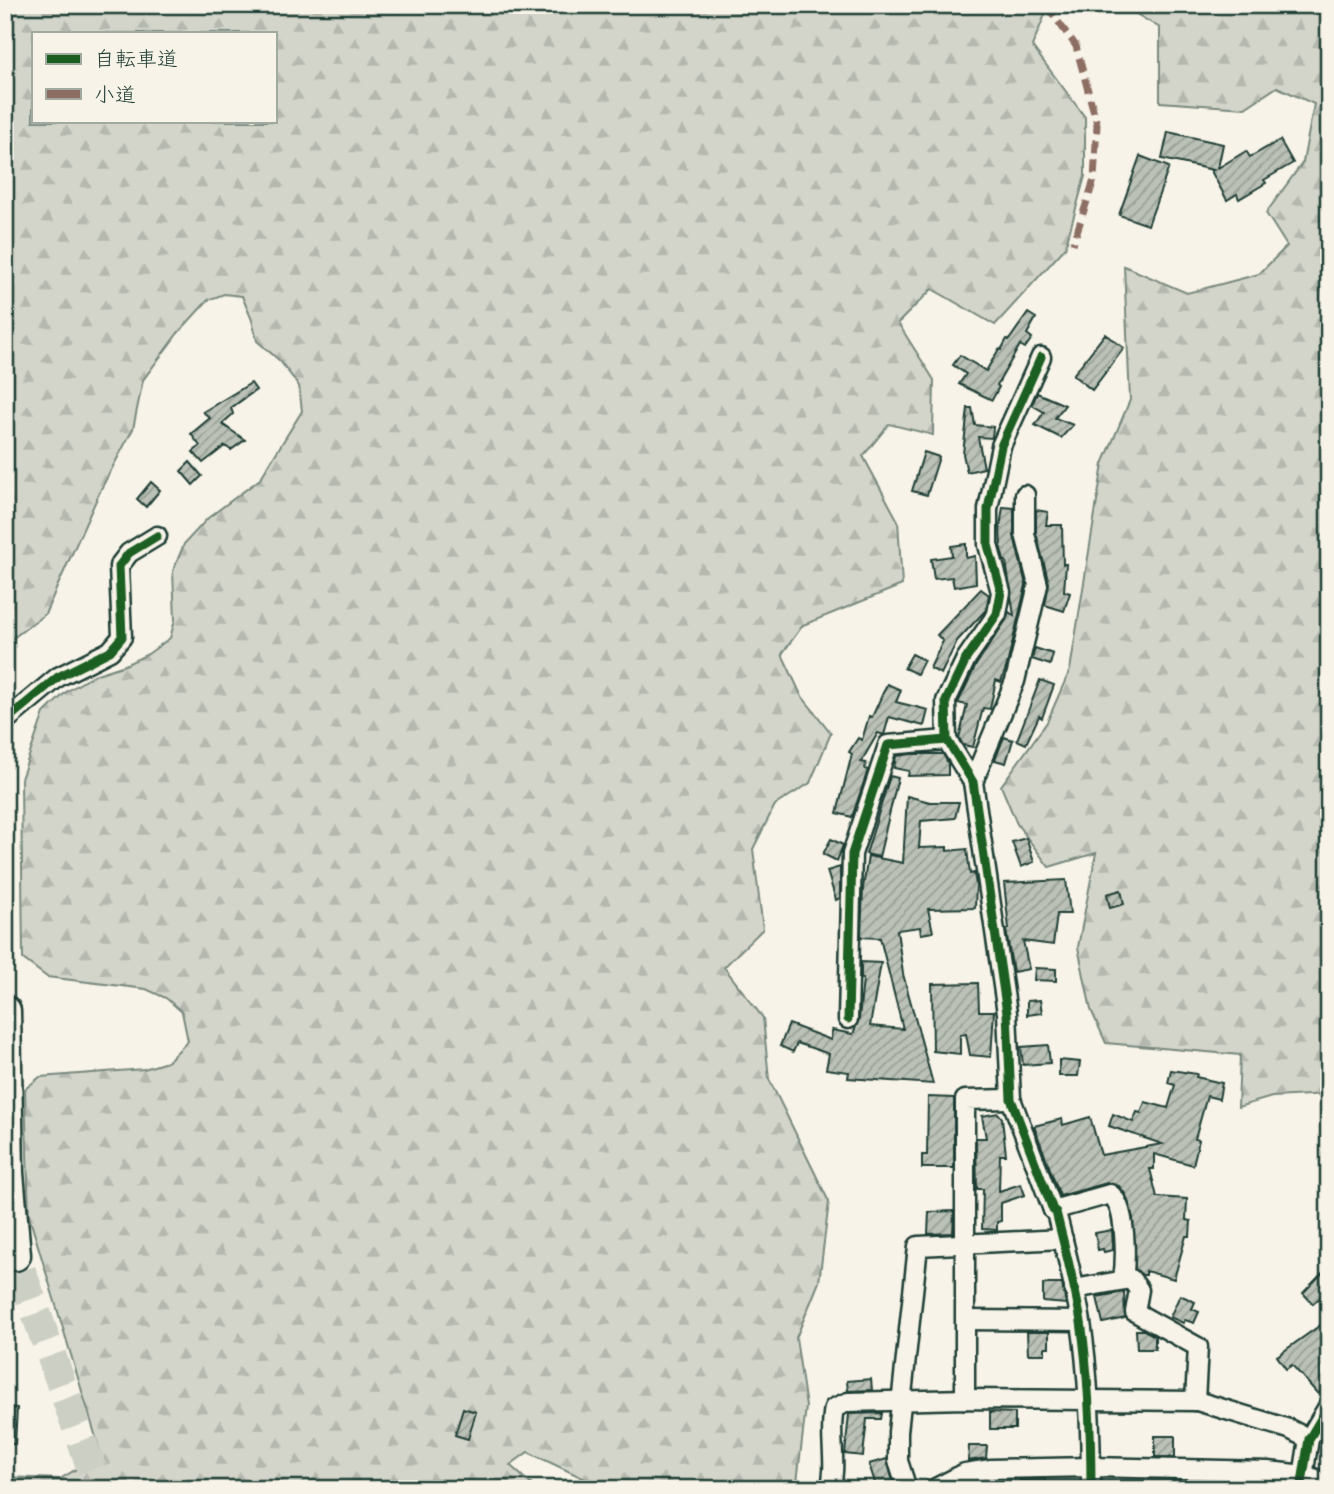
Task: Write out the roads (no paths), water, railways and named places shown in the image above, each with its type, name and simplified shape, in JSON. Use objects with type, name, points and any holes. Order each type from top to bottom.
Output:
[{"type":"highway","points":[[5,1011],[8,1173],[14,1254]]},
{"type":"street","points":[[1041,357],[1002,446],[988,509],[988,545],[1001,592],[998,614],[966,659],[946,701],[947,740],[974,782],[1007,1013],[1011,1100],[1056,1212],[1074,1289],[1089,1400],[1091,1489]]},
{"type":"street","points":[[974,782],[1015,681],[1038,585],[1025,534],[1025,495]]},
{"type":"street","points":[[5,721],[58,677],[110,651],[122,637],[119,566],[129,553],[157,536]]},
{"type":"street","points":[[848,1018],[852,854],[888,745],[947,740]]},
{"type":"street","points":[[965,1399],[965,1100],[1011,1100]]},
{"type":"street","points":[[1053,1210],[1101,1195],[1110,1194],[1114,1197],[1122,1221],[1126,1265],[1123,1279]]},
{"type":"street","points":[[908,1489],[901,1473],[897,1450],[918,1246],[1063,1239]]},
{"type":"street","points":[[1074,1289],[1131,1279],[1139,1290],[1135,1312],[1198,1347],[1195,1401]]},
{"type":"street","points":[[966,1320],[1080,1321]]},
{"type":"street","points":[[830,1489],[833,1477],[830,1427],[834,1408],[848,1402],[965,1399],[1195,1401],[1289,1429],[1309,1439]]},
{"type":"street","points":[[1302,1482],[1309,1439],[1329,1405]]},
{"type":"street","points":[[934,1489],[965,1474],[992,1469],[1091,1467],[1269,1471],[1302,1482],[1329,1483]]},
{"type":"tunnel","points":[[21,1271],[99,1489]]}]
